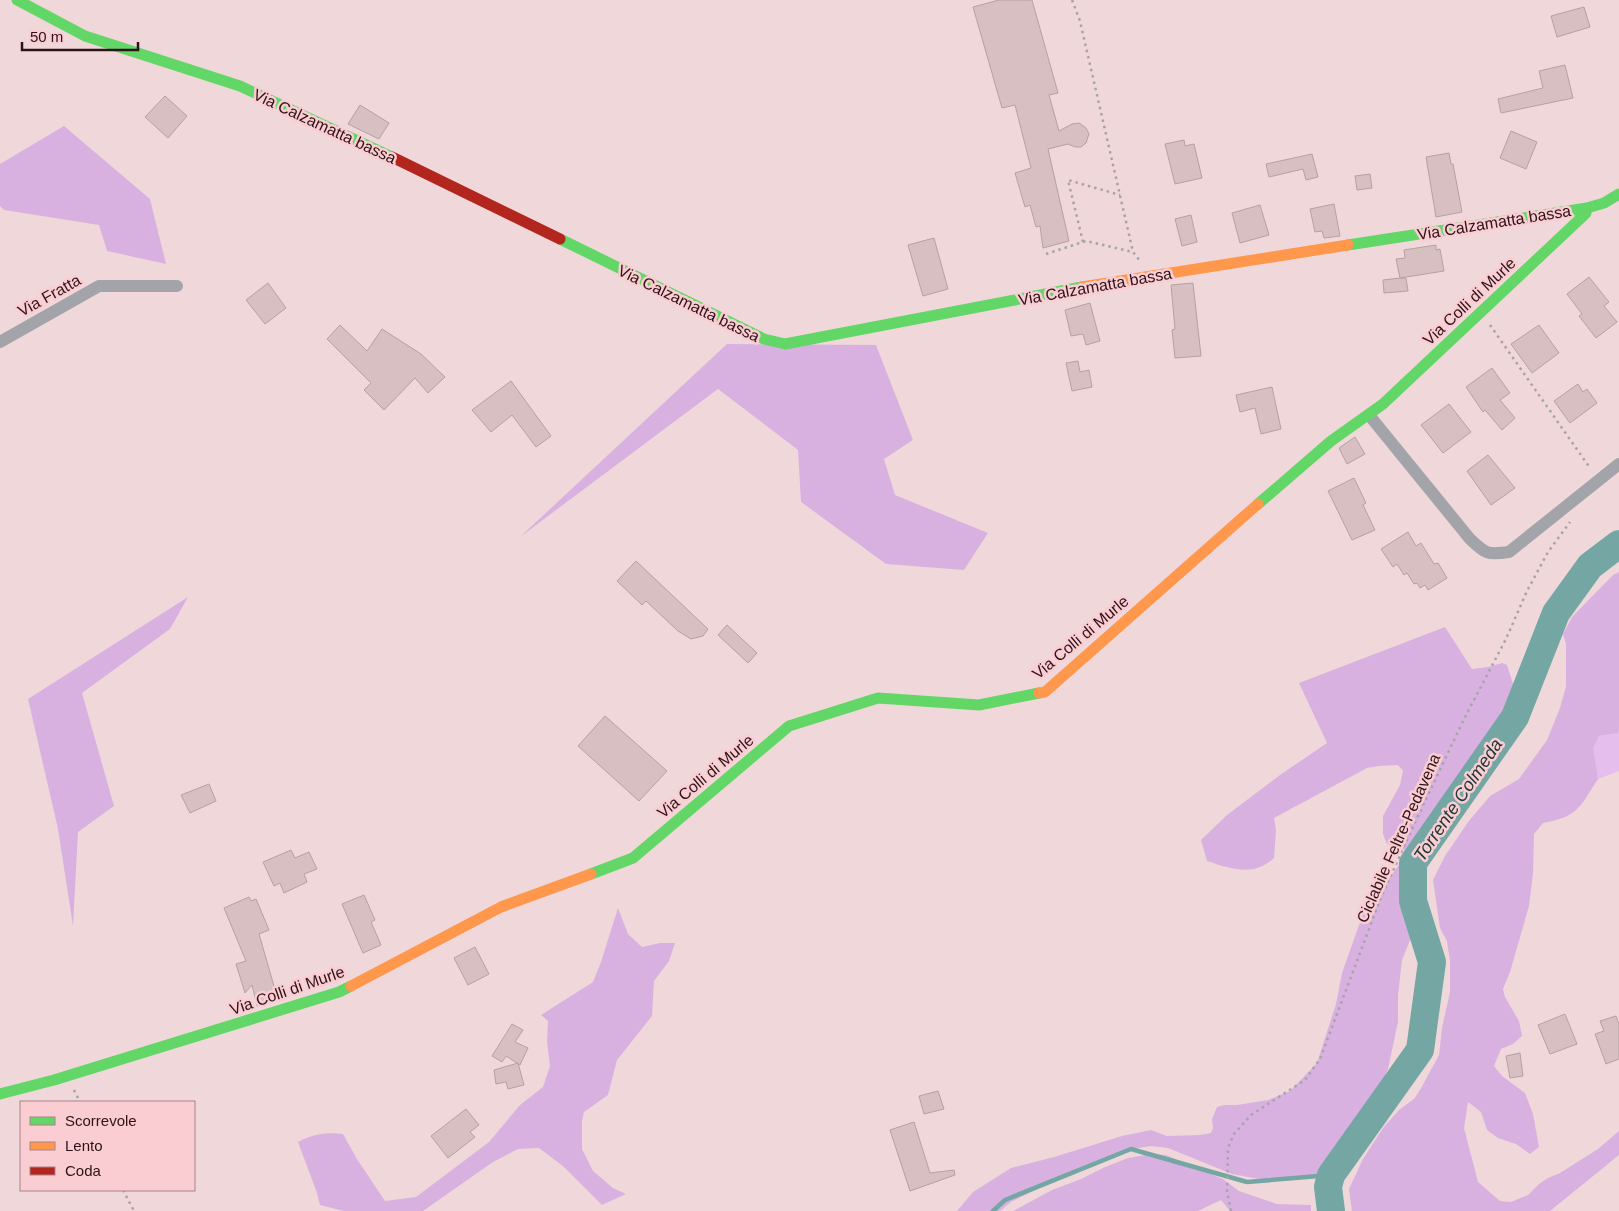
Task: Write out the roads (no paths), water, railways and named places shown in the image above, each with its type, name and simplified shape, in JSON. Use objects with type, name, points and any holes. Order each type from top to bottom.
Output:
[{"type":"street","name":"Via Calzamatta bassa","points":[[17,0],[85,36],[240,86],[324,124],[764,339],[786,344],[1069,288],[1587,208],[1604,203],[1619,194]]},
{"type":"street","name":"Via Colli di Murle","points":[[0,1094],[54,1080],[339,992],[501,907],[633,858],[789,726],[878,698],[979,705],[1045,692],[1331,441],[1383,404],[1582,217],[1587,208]]},
{"type":"street","name":"Via Fratta","points":[[0,342],[99,286],[177,286]]},
{"type":"street","points":[[1369,415],[1470,539],[1481,549],[1492,554],[1509,552],[1619,464]]},
{"type":"waterway","name":"Torrente Colmeda","points":[[1331,1211],[1328,1187],[1331,1175],[1420,1050],[1432,962],[1413,901],[1413,863],[1515,717],[1556,613],[1590,566],[1619,544]]},
{"type":"waterway","points":[[993,1211],[1005,1200],[1131,1149],[1247,1182],[1331,1175]]}]
